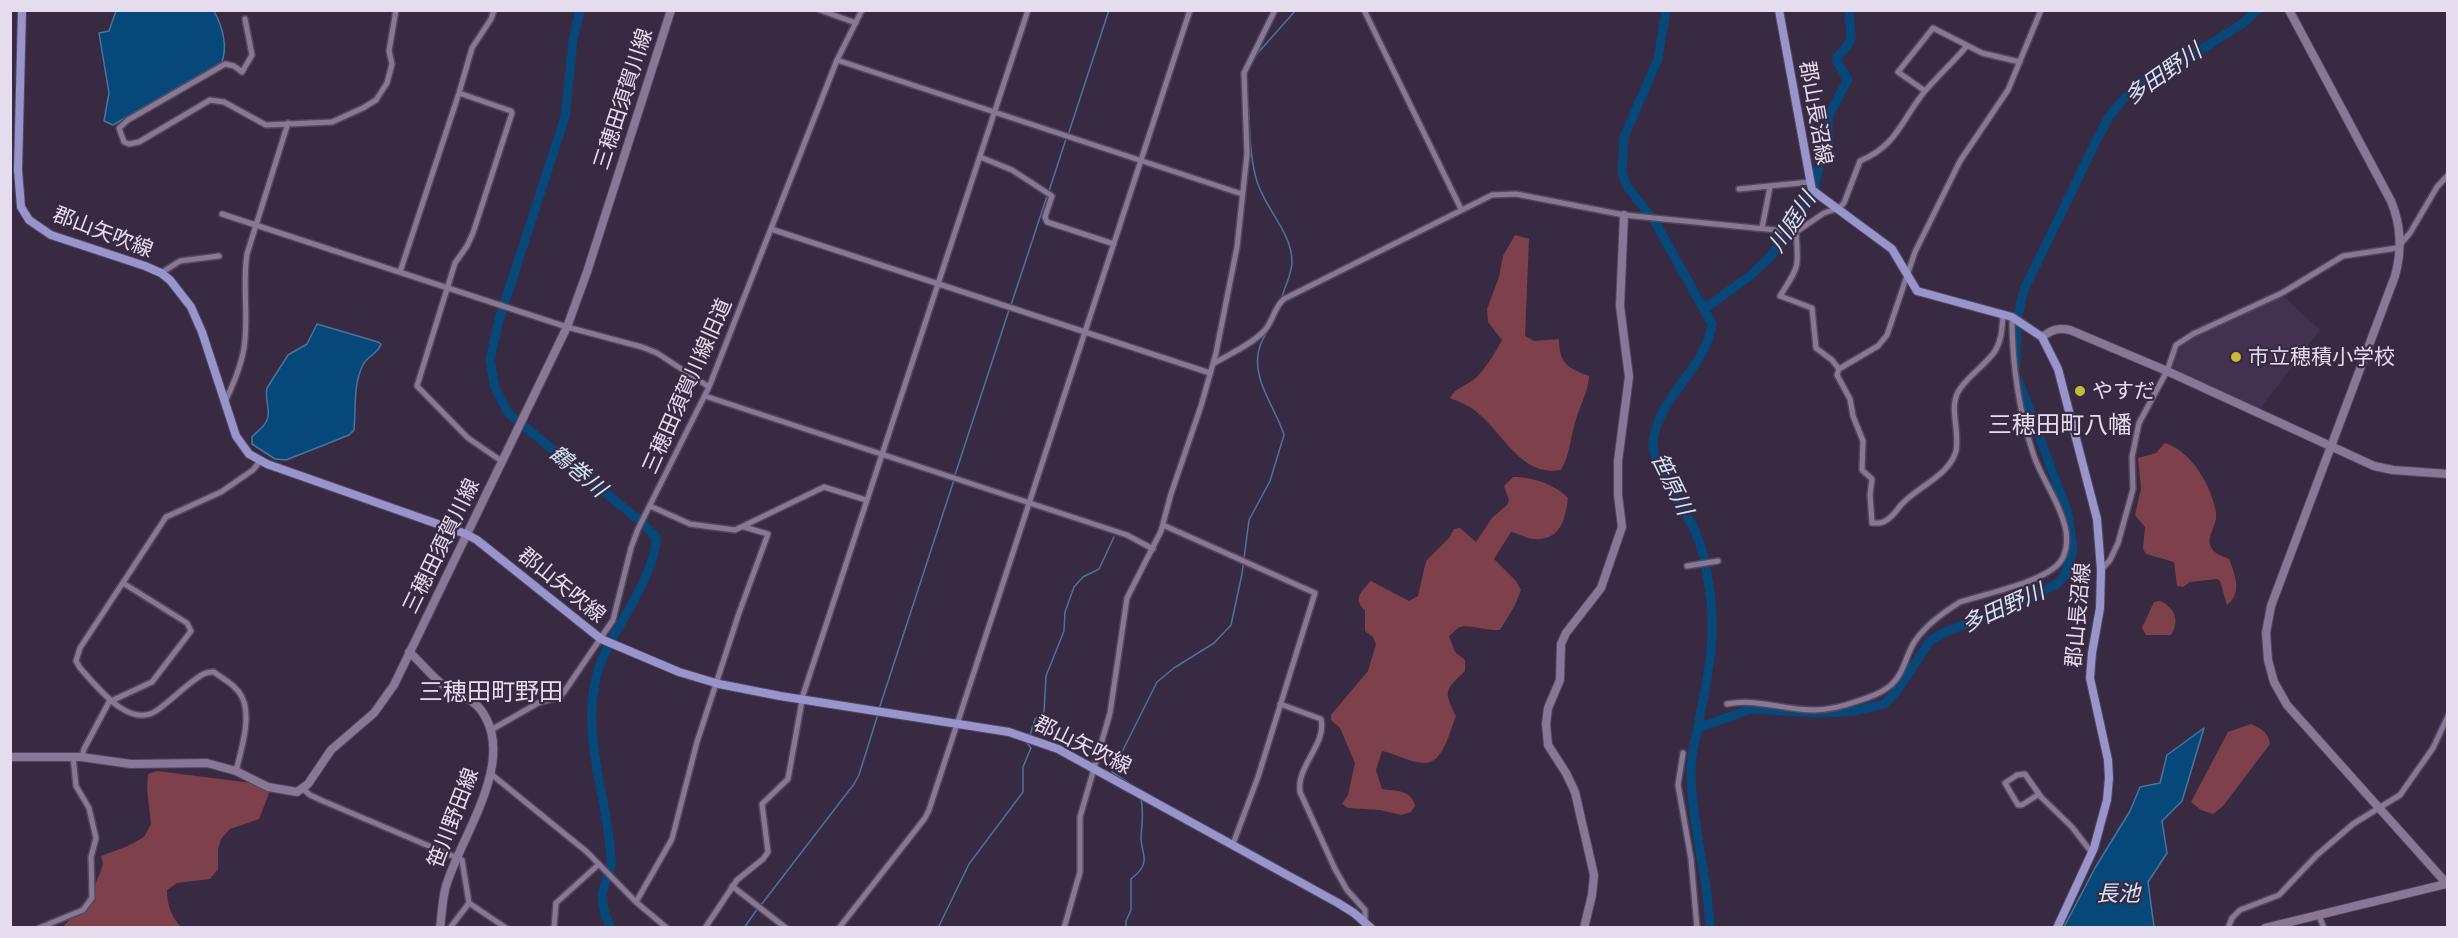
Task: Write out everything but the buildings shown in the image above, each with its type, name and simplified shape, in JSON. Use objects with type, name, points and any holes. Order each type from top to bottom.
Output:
[{"type":"main road","name":"郡山矢吹線","points":[[22,10],[18,170],[21,207],[29,220],[51,235],[161,273],[191,307],[202,333],[236,436],[242,447],[260,461],[466,534],[477,540],[604,640],[664,667],[716,682],[802,699],[1026,736],[1058,749],[1338,903],[1368,925]]},
{"type":"main road","name":"郡山長沼線","points":[[1779,10],[1812,190],[1892,249],[1917,291],[2008,316],[2039,334],[2058,369],[2088,480],[2098,529],[2101,570],[2100,608],[2090,678],[2108,760],[2109,778],[2107,800],[2092,853],[2057,927]]},
{"type":"street","points":[[245,19],[252,55],[242,72],[234,66],[225,64],[128,120],[119,128],[121,137],[129,144],[139,142],[210,100],[224,102],[266,125],[332,122],[375,100],[387,83],[392,64],[389,51],[396,10]]},
{"type":"street","points":[[400,272],[475,41],[489,22],[494,10]]},
{"type":"street","name":"三穂田須賀川線","points":[[303,789],[331,750],[369,718],[383,702],[567,327],[587,272],[671,10]]},
{"type":"street","points":[[820,10],[856,23]]},
{"type":"street","name":"三穂田須賀川線旧道","points":[[491,730],[538,703],[560,697],[604,640],[618,606],[631,548],[638,529],[709,387],[837,60],[862,10]]},
{"type":"street","points":[[705,927],[732,886],[768,852],[762,804],[788,779],[802,699],[1028,10]]},
{"type":"street","points":[[839,927],[925,818],[1190,10]]},
{"type":"street","points":[[1064,927],[1080,872],[1080,817],[1086,792],[1095,770],[1115,688],[1127,598],[1163,525],[1213,364],[1237,247],[1247,143],[1244,73],[1275,10]]},
{"type":"street","points":[[1364,10],[1461,209]]},
{"type":"street","points":[[2008,316],[1995,350],[1958,392],[1954,403],[1957,428],[1956,451],[1950,462],[1904,502],[1892,517],[1881,523],[1872,523],[1870,495],[1872,479],[1862,470],[1863,441],[1853,416],[1850,399],[1837,375],[1839,369],[1883,341],[1890,328],[1915,252],[1960,161],[2003,100],[2041,10]]},
{"type":"street","points":[[2265,927],[2447,884],[2287,705],[2271,675],[2266,653],[2266,633],[2271,606],[2395,276],[2399,245],[2398,224],[2391,201],[2289,11]]},
{"type":"street","points":[[1925,91],[1898,72],[1933,28],[1982,54],[2020,62]]},
{"type":"street","points":[[1213,364],[1260,335],[1267,328],[1279,303],[1284,299],[1492,195],[1516,194],[1624,215],[1793,232],[1824,213],[1836,209],[1846,200],[1860,161],[1877,154],[1886,147],[1925,91],[1966,47]]},
{"type":"street","points":[[837,60],[1242,194]]},
{"type":"street","points":[[459,93],[513,113],[473,233],[467,246],[456,259],[417,386],[468,438],[502,462]]},
{"type":"street","points":[[225,402],[244,349],[244,270],[288,123]]},
{"type":"street","points":[[980,157],[1012,170],[1052,195],[1045,219],[1047,222],[1114,244]]},
{"type":"street","points":[[2101,570],[2110,560],[2118,543],[2133,489],[2132,457],[2139,423],[2167,371],[2174,348],[2184,339],[2282,294],[2343,256],[2394,249],[2410,233],[2437,188],[2448,175]]},
{"type":"street","points":[[1739,189],[1811,183]]},
{"type":"street","points":[[1762,228],[1770,188]]},
{"type":"street","points":[[222,214],[567,327],[651,351],[709,387]]},
{"type":"street","points":[[1584,927],[1593,895],[1594,875],[1575,792],[1548,745],[1546,724],[1548,708],[1560,680],[1561,644],[1566,633],[1601,588],[1622,527],[1618,495],[1618,461],[1629,377],[1620,306],[1624,215]]},
{"type":"street","points":[[771,229],[1210,373]]},
{"type":"street","points":[[1793,232],[1799,261],[1792,281],[1780,296],[1812,308],[1816,348],[1832,360],[1839,369]]},
{"type":"street","points":[[161,273],[180,261],[219,256]]},
{"type":"street","points":[[1727,704],[1750,702],[1812,710],[1826,709],[1845,705],[1883,691],[1896,680],[1914,642],[1924,630],[1950,608],[1960,602],[2042,576],[2062,561],[2067,538],[2064,522],[2034,456],[2021,409],[2008,316]]},
{"type":"street","points":[[2039,334],[2063,328],[2070,330],[2167,371],[2374,466],[2393,470],[2448,474]]},
{"type":"street","points":[[705,396],[1127,536],[1153,549]]},
{"type":"street","points":[[236,771],[244,726],[243,700],[231,684],[214,672],[198,677],[150,714],[134,714],[111,700],[75,661],[80,648],[166,517],[221,492],[254,470],[260,461]]},
{"type":"street","points":[[650,506],[694,525],[735,530],[824,487],[866,500]]},
{"type":"street","points":[[1163,525],[1314,591],[1315,599],[1254,788],[1233,844]]},
{"type":"street","points":[[636,902],[672,839],[684,787],[716,682],[768,534],[744,527]]},
{"type":"street","points":[[1686,566],[1718,561]]},
{"type":"street","points":[[39,927],[83,910],[92,898],[91,857],[96,838],[89,808],[76,786],[78,757],[111,700],[152,682],[191,630],[187,623],[123,583]]},
{"type":"street","name":"笹川野田線","points":[[409,652],[441,683],[473,702],[483,712],[491,730],[494,747],[491,774],[446,886],[440,927]]},
{"type":"street","points":[[1280,704],[1318,717],[1322,722],[1313,753],[1300,781],[1300,792],[1345,887],[1365,910],[1368,925]]},
{"type":"street","points":[[2228,927],[2240,910],[2279,895],[2322,851],[2353,824],[2400,795],[2433,748],[2448,716]]},
{"type":"street","points":[[1683,753],[1678,785],[1691,859],[1697,927]]},
{"type":"street","points":[[10,757],[78,757],[130,764],[207,763],[236,771],[278,790],[295,792],[303,789],[316,798],[458,857],[462,860],[470,903],[506,927]]},
{"type":"street","points":[[2039,794],[2022,805],[2018,805],[2004,783],[2023,773],[2039,794],[2072,827],[2092,853]]},
{"type":"street","points":[[491,774],[587,852],[636,902],[667,927]]},
{"type":"street","points":[[554,927],[556,903],[598,865]]},
{"type":"street","points":[[732,886],[786,927]]},
{"type":"street","points":[[450,927],[470,903]]},
{"type":"street","points":[[2319,916],[2324,927]]},
{"type":"shaded area","points":[[1515,235],[1529,239],[1525,336],[1534,341],[1559,339],[1559,347],[1566,364],[1589,376],[1568,453],[1561,470],[1535,467],[1525,461],[1476,411],[1450,398],[1455,391],[1477,377],[1502,340],[1488,322],[1487,309],[1499,277],[1503,256]]},
{"type":"shaded area","name":"市立穂積小学校","points":[[2283,296],[2320,330],[2259,410],[2171,370],[2178,346],[2183,342]]},
{"type":"shaded area","points":[[2165,443],[2174,447],[2192,462],[2210,492],[2216,517],[2209,541],[2210,545],[2215,552],[2229,559],[2236,583],[2235,595],[2227,605],[2220,581],[2217,579],[2190,582],[2183,587],[2177,586],[2174,562],[2146,554],[2143,549],[2145,527],[2135,515],[2141,489],[2138,458],[2156,453]]},
{"type":"shaded area","points":[[1513,477],[1543,482],[1563,493],[1568,498],[1563,522],[1555,533],[1542,539],[1533,539],[1511,532],[1494,559],[1516,581],[1521,590],[1500,630],[1464,626],[1449,636],[1455,652],[1465,660],[1465,671],[1448,691],[1449,701],[1456,716],[1441,753],[1430,762],[1423,763],[1382,751],[1376,770],[1382,789],[1403,792],[1411,797],[1415,806],[1411,812],[1401,815],[1380,810],[1348,808],[1342,804],[1348,795],[1355,763],[1340,728],[1331,720],[1331,715],[1368,671],[1376,644],[1373,637],[1365,631],[1365,610],[1359,603],[1360,595],[1371,581],[1409,601],[1418,596],[1426,561],[1449,538],[1454,529],[1460,528],[1476,542],[1492,518],[1507,505],[1509,500],[1504,486]]},
{"type":"shaded area","points":[[2160,601],[2169,607],[2174,615],[2174,630],[2171,635],[2146,635],[2142,628],[2154,602]]},
{"type":"shaded area","points":[[2251,724],[2264,731],[2270,744],[2223,806],[2213,814],[2201,810],[2191,802],[2228,732]]},
{"type":"shaded area","points":[[157,771],[252,783],[270,791],[259,819],[230,829],[221,839],[218,849],[218,869],[210,879],[177,883],[167,890],[170,910],[181,927],[62,928],[92,890],[103,864],[101,856],[144,837],[151,824],[147,789],[148,774]]},
{"type":"water","points":[[116,11],[214,11],[223,35],[222,62],[113,125],[104,121],[109,93],[99,33],[109,31]]},
{"type":"water","points":[[317,324],[381,344],[365,362],[360,372],[356,388],[354,430],[349,435],[286,460],[275,459],[252,444],[252,437],[268,418],[267,388],[288,355],[307,344]]},
{"type":"water","name":"長池","points":[[2204,728],[2182,801],[2162,821],[2167,853],[2148,882],[2154,927],[2064,927],[2095,868],[2130,811],[2140,787],[2160,783],[2167,755]]},
{"type":"waterway","name":"鶴巻川","points":[[580,10],[573,41],[565,117],[499,320],[490,360],[495,388],[508,413],[640,521],[656,537],[649,568],[634,601],[607,648],[594,687],[593,737],[609,837],[611,864],[602,899],[610,928]]},
{"type":"waterway","points":[[1068,135],[1109,10]]},
{"type":"waterway","points":[[1256,55],[1296,10]]},
{"type":"waterway","name":"笹原川","points":[[1666,10],[1658,59],[1624,137],[1622,172],[1626,185],[1655,222],[1712,324],[1708,341],[1700,356],[1663,412],[1656,427],[1653,444],[1657,462],[1698,539],[1705,563],[1711,603],[1711,651],[1691,770],[1710,928]]},
{"type":"waterway","name":"川庭川","points":[[1704,309],[1750,276],[1771,256],[1780,242],[1786,225],[1813,196],[1819,165],[1829,148],[1828,117],[1848,79],[1837,62],[1837,57],[1850,40],[1849,10]]},
{"type":"waterway","name":"多田野川","points":[[2016,366],[2017,320],[2024,290],[2109,117],[2136,87],[2212,43],[2243,23],[2258,10]]},
{"type":"waterway","points":[[1248,100],[1251,149],[1256,178],[1291,251],[1292,266],[1282,297]]},
{"type":"waterway","points":[[1049,191],[1066,139]]},
{"type":"waterway","points":[[1011,305],[1047,196]]},
{"type":"waterway","points":[[955,475],[1009,310]]},
{"type":"waterway","points":[[1135,787],[1112,772],[1157,682],[1174,668],[1214,643],[1231,625],[1242,574],[1249,520],[1270,481],[1284,435],[1265,392],[1258,369],[1260,346],[1273,321]]},
{"type":"waterway","name":"多田野川","points":[[1698,728],[1751,709],[1818,713],[1855,711],[1884,704],[1896,692],[1930,641],[1943,633],[2023,601],[2057,584],[2065,575],[2073,549],[2068,514],[2018,379]]},
{"type":"waterway","points":[[879,709],[954,480]]},
{"type":"waterway","points":[[1030,735],[1035,719],[1044,712],[1046,676],[1064,631],[1065,612],[1074,587],[1083,577],[1099,569],[1114,537]]},
{"type":"waterway","points":[[761,905],[854,784],[859,775],[878,714]]},
{"type":"waterway","points":[[938,928],[969,864],[1023,792],[1023,767],[1031,748],[1027,743]]},
{"type":"waterway","points":[[1126,928],[1126,921],[1131,910],[1131,879],[1144,863],[1141,843],[1143,813],[1141,799]]},
{"type":"waterway","points":[[744,928],[758,908]]},
{"type":"place","name":"市立穂積小学校","points":[[2236,357]]},
{"type":"place","name":"やすだ","points":[[2080,391]]},
{"type":"district","name":"三穂田町八幡","points":[[2060,425]]},
{"type":"district","name":"三穂田町野田","points":[[491,692]]}]
